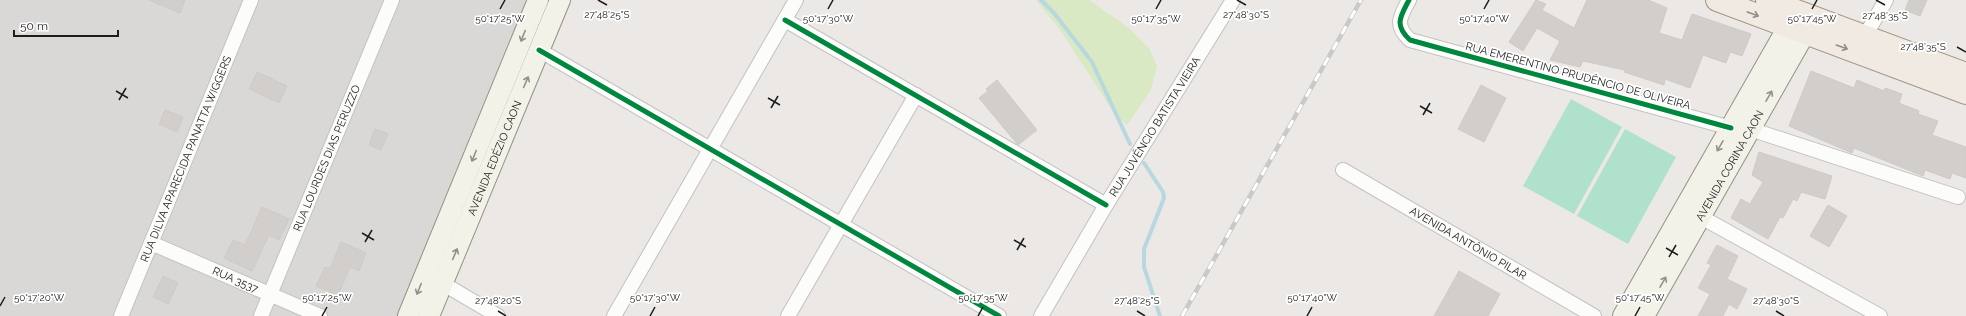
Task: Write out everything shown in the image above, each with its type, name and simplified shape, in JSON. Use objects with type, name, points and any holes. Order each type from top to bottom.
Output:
[{"type":"main road","name":"AVENIDA EDÉZIO CAON","points":[[408,316],[538,0]]},
{"type":"main road","name":"AVENIDA EDÉZIO CAON","points":[[429,316],[560,0]]},
{"type":"main road","points":[[1717,0],[1799,24],[1865,36],[1966,74]]},
{"type":"main road","points":[[1767,0],[1799,24],[1966,93]]},
{"type":"main road","name":"AVENIDA CORINA CAON","points":[[1623,316],[1731,128],[1799,24]]},
{"type":"main road","name":"AVENIDA CORINA CAON","points":[[1644,316],[1750,129],[1799,24]]},
{"type":"street","name":"RUA DILVA APARECIDA PANATTA WIGGERS","points":[[121,316],[251,0]]},
{"type":"street","name":"RUA LOURDES DIAS PERUZZO","points":[[261,316],[392,0]]},
{"type":"street","points":[[614,316],[796,0]]},
{"type":"street","name":"RUA JUVÊNCIO BATISTA VIEIRA","points":[[1041,316],[1106,205],[1233,0]]},
{"type":"street","name":"RUA EMERENTINO PRUDÊNCIO DE OLIVEIRA","points":[[1409,0],[1400,16],[1399,24],[1403,33],[1410,40],[1731,128]]},
{"type":"street","points":[[1865,36],[1886,0]]},
{"type":"street","points":[[785,20],[1106,205]]},
{"type":"street","points":[[539,50],[999,316]]},
{"type":"street","points":[[788,316],[916,95]]},
{"type":"street","points":[[1750,129],[1958,197]]},
{"type":"street","name":"AVENIDA ANTÔNIO PILAR","points":[[1343,170],[1594,316]]},
{"type":"street","points":[[1701,216],[1880,316]]},
{"type":"street","name":"RUA 3537","points":[[151,243],[320,316]]},
{"type":"street","points":[[442,283],[498,316]]},
{"type":"shaded area","points":[[0,0],[532,0],[398,316],[0,316]]},
{"type":"green space","points":[[1036,0],[1089,0],[1130,29],[1149,48],[1157,66],[1151,90],[1127,125],[1114,113],[1061,31]]},
{"type":"green space","points":[[1571,99],[1622,127],[1574,214],[1523,186]]},
{"type":"green space","points":[[1625,129],[1676,157],[1628,244],[1577,216]]},
{"type":"building","points":[[149,0],[185,0],[180,13]]},
{"type":"building","points":[[1536,0],[1546,4],[1542,10],[1574,28],[1587,0],[1648,0],[1667,8],[1659,33],[1682,40],[1692,14],[1751,34],[1742,56],[1730,52],[1726,63],[1703,55],[1690,88],[1665,79],[1664,85],[1624,72],[1625,70],[1583,61],[1580,67],[1550,60],[1560,41],[1537,28],[1523,51],[1509,42]]},
{"type":"building","points":[[1909,0],[1927,0],[1920,16],[1905,10]]},
{"type":"building","points":[[1811,71],[1854,88],[1857,80],[1884,91],[1885,88],[1902,94],[1899,103],[1919,111],[1918,114],[1938,121],[1932,135],[1966,147],[1966,178],[1952,173],[1950,179],[1925,170],[1923,176],[1854,148],[1852,153],[1789,126]]},
{"type":"building","points":[[257,72],[287,86],[279,103],[249,89]]},
{"type":"building","points":[[997,80],[1037,130],[1018,145],[979,98],[988,91],[986,89]]},
{"type":"building","points":[[1481,85],[1506,98],[1484,142],[1458,129]]},
{"type":"building","points":[[165,110],[183,117],[177,132],[159,124]]},
{"type":"building","points":[[375,129],[388,134],[381,150],[369,145]]},
{"type":"building","points":[[1759,152],[1832,176],[1825,199],[1801,192],[1797,201],[1793,199],[1783,218],[1780,217],[1768,239],[1731,218],[1741,199],[1750,204],[1763,182],[1752,175]]},
{"type":"building","points":[[1828,205],[1847,216],[1829,247],[1810,236]]},
{"type":"building","points":[[262,207],[289,219],[279,240],[269,235],[252,271],[224,258],[233,240],[245,245]]},
{"type":"building","points":[[341,242],[366,253],[359,271],[350,267],[338,295],[316,286],[325,267],[330,269]]},
{"type":"building","points":[[1717,245],[1738,256],[1727,279],[1747,289],[1737,309],[1729,304],[1723,316],[1698,316],[1710,294],[1698,288],[1711,265],[1707,263]]},
{"type":"building","points":[[1459,271],[1500,294],[1488,316],[1434,316]]},
{"type":"building","points":[[163,276],[178,283],[168,304],[153,297]]},
{"type":"waterway","points":[[1041,0],[1054,13],[1092,62],[1130,144]]},
{"type":"waterway","points":[[1144,163],[1163,192],[1164,198],[1144,249],[1144,267],[1160,316]]},
{"type":"railway","points":[[1182,316],[1361,0]]},
{"type":"cycle path","points":[[1409,0],[1401,16],[1400,25],[1405,35],[1410,40],[1731,128]]},
{"type":"cycle path","points":[[785,20],[1106,205]]},
{"type":"cycle path","points":[[539,50],[999,316]]}]
